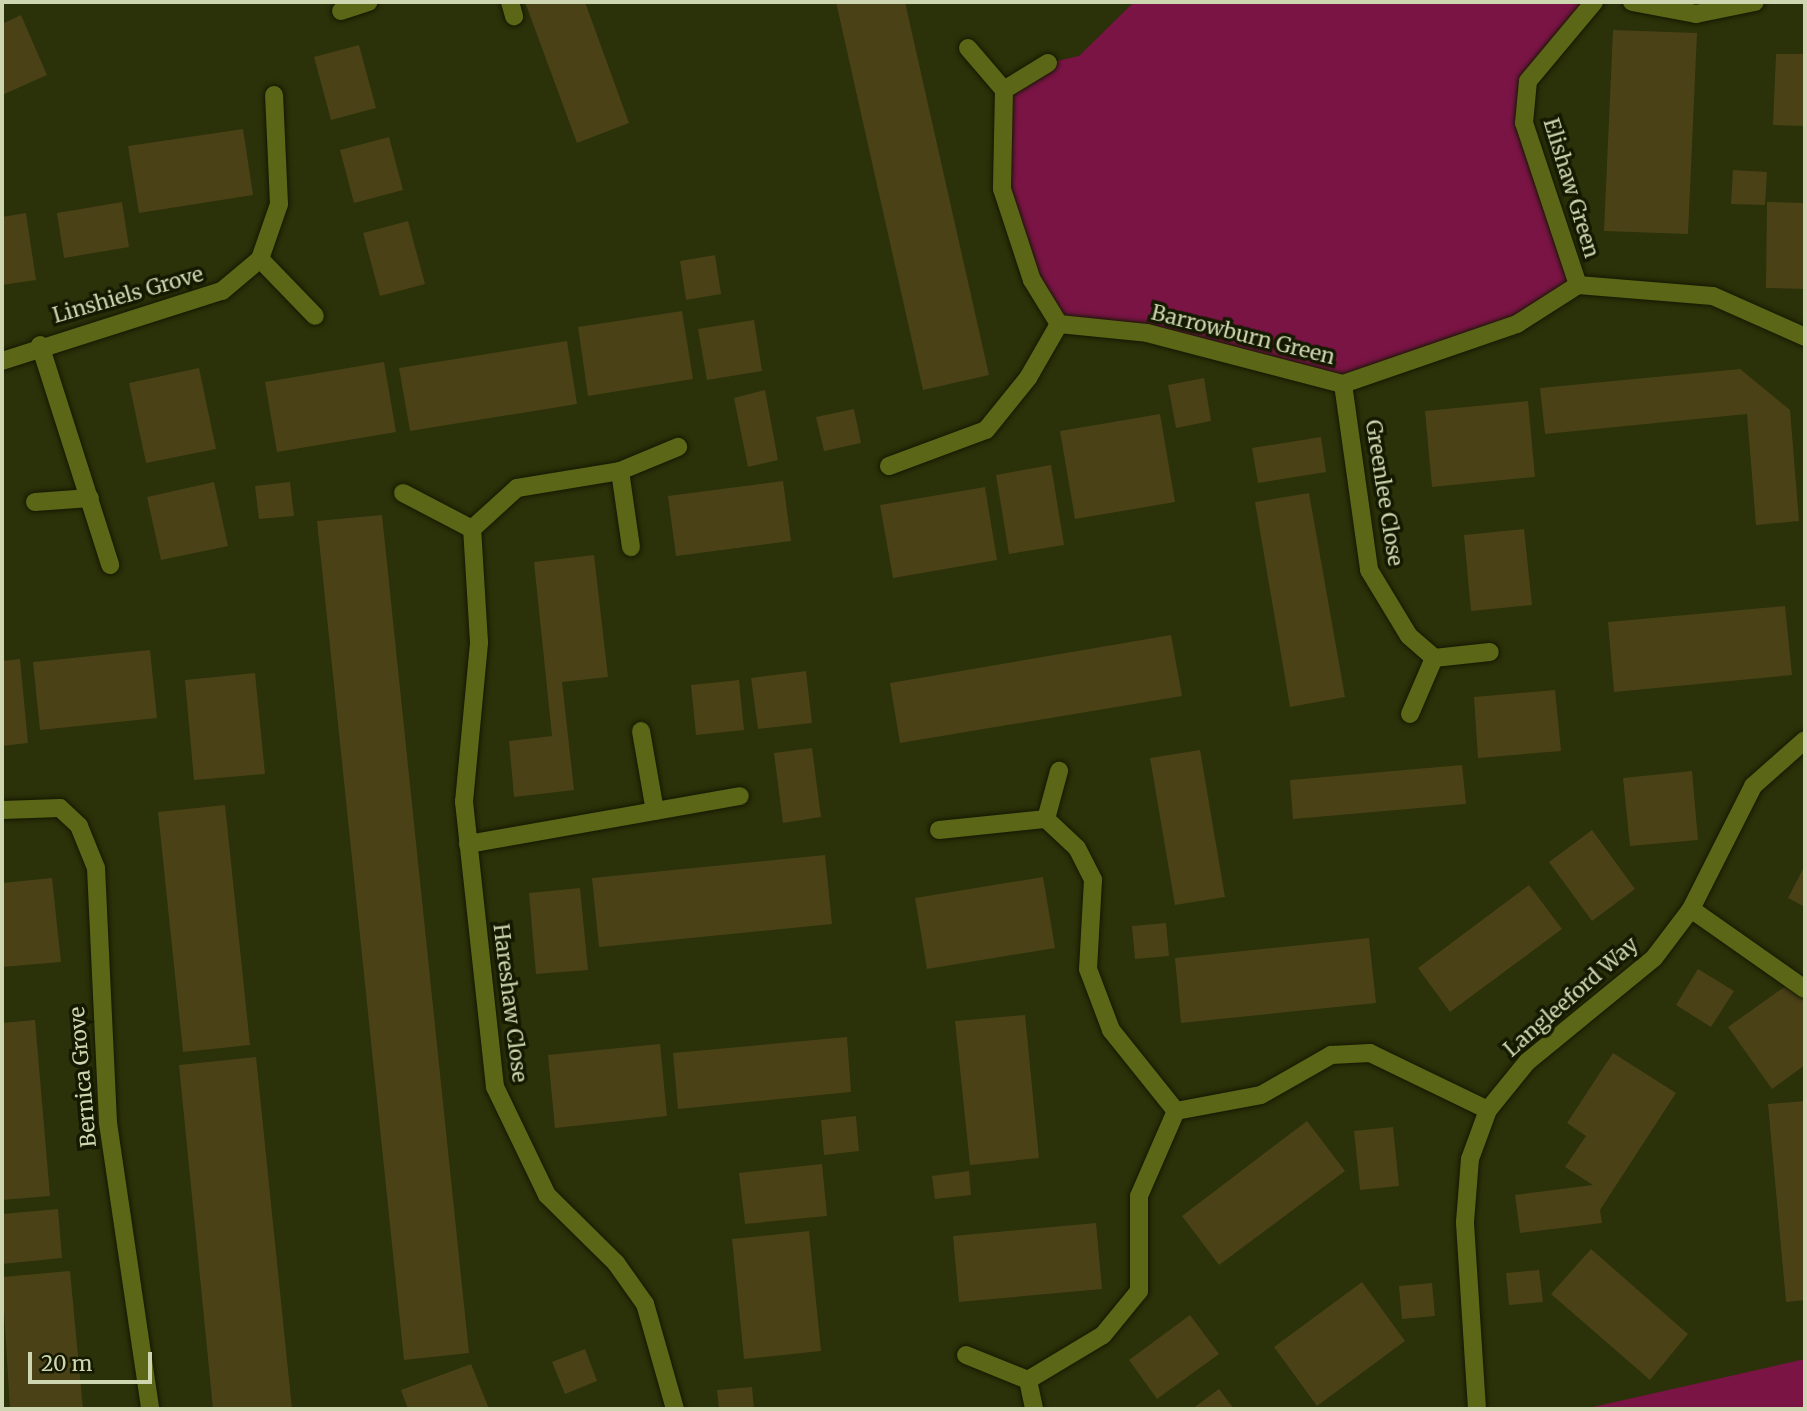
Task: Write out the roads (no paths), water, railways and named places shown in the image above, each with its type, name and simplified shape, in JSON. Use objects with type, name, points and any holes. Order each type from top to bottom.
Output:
[{"type":"street","points":[[341,11],[369,2]]},
{"type":"street","name":"Elishaw Green","points":[[1578,285],[1524,123],[1528,81],[1594,2]]},
{"type":"street","points":[[1632,2],[1696,14],[1755,2]]},
{"type":"street","points":[[889,466],[986,430],[1028,378],[1059,324],[1032,280],[1002,189],[1004,90],[968,48]]},
{"type":"street","points":[[1004,90],[1048,63]]},
{"type":"street","points":[[274,95],[279,204],[260,259],[315,316]]},
{"type":"street","name":"Linshiels Grove","points":[[2,361],[40,345],[222,291],[260,259]]},
{"type":"street","points":[[1578,285],[1713,296],[1805,337]]},
{"type":"street","name":"Barrowburn Green","points":[[1059,324],[1147,333],[1343,384],[1517,324],[1578,285]]},
{"type":"street","name":"Linshiels Grove","points":[[40,345],[110,565]]},
{"type":"street","name":"Greenlee Close","points":[[1343,384],[1369,570],[1409,636],[1434,658]]},
{"type":"street","points":[[403,493],[472,529],[517,488],[620,471],[678,447]]},
{"type":"street","points":[[620,471],[631,547]]},
{"type":"street","points":[[34,502],[89,498]]},
{"type":"street","name":"Hareshaw Close","points":[[472,529],[479,642],[464,802],[495,1087],[547,1195],[616,1263],[645,1304],[675,1409]]},
{"type":"street","points":[[1410,713],[1434,658],[1490,652]]},
{"type":"street","points":[[641,731],[655,811]]},
{"type":"street","name":"Langleeford Way","points":[[1477,1409],[1465,1222],[1470,1159],[1488,1110],[1527,1062],[1654,958],[1690,909],[1753,786],[1805,740]]},
{"type":"street","points":[[1046,819],[1059,771]]},
{"type":"street","points":[[468,844],[740,796]]},
{"type":"street","name":"Bernica Grove","points":[[2,810],[61,808],[79,826],[96,868],[108,1123],[150,1409]]},
{"type":"street","points":[[939,830],[1046,819],[1077,848],[1093,880],[1088,969],[1111,1030],[1175,1111]]},
{"type":"street","points":[[1690,909],[1805,989]]},
{"type":"street","points":[[1175,1111],[1261,1095],[1331,1055],[1370,1053],[1488,1110]]},
{"type":"street","points":[[1028,1380],[1104,1335],[1139,1291],[1139,1196],[1175,1111]]},
{"type":"street","points":[[966,1355],[1028,1380]]},
{"type":"street","points":[[1028,1380],[1034,1409]]}]
